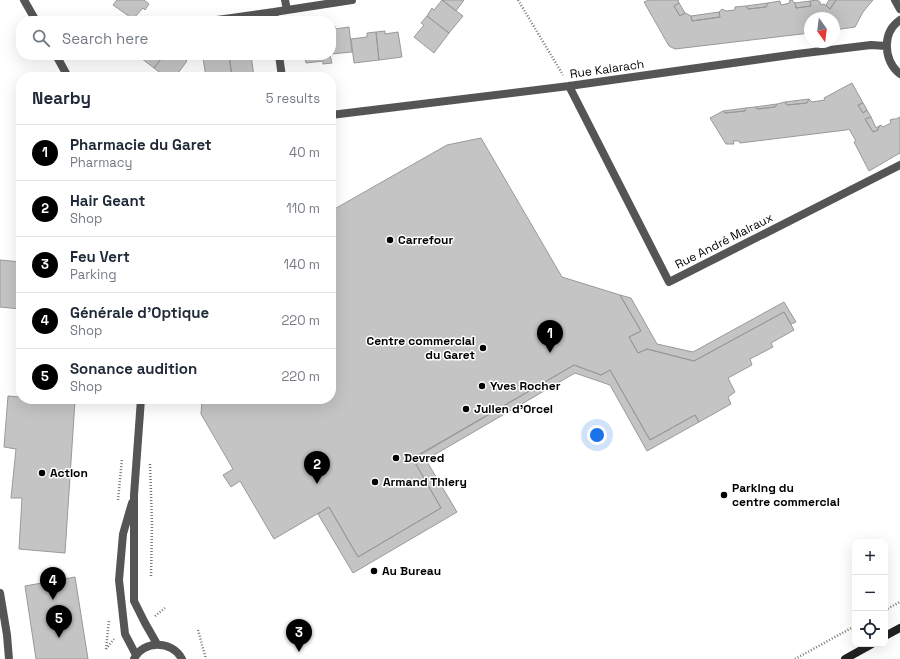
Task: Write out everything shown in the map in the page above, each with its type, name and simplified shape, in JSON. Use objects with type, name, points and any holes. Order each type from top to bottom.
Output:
[{"type":"main road","points":[[888,634],[900,628]]},
{"type":"main road","points":[[845,659],[867,647]]},
{"type":"street","points":[[24,0],[33,16]]},
{"type":"street","points":[[285,0],[287,10]]},
{"type":"street","points":[[246,16],[352,0]]},
{"type":"street","points":[[895,0],[900,9]]},
{"type":"street","points":[[274,12],[274,16]]},
{"type":"street","points":[[900,20],[891,29],[886,46],[892,65],[900,74]]},
{"type":"street","name":"Rue Kalarach","points":[[336,114],[569,86],[797,54],[871,46],[886,46]]},
{"type":"street","points":[[59,60],[65,72]]},
{"type":"street","points":[[280,60],[281,72]]},
{"type":"street","name":"Rue André Malraux","points":[[569,86],[669,282],[900,165]]},
{"type":"street","points":[[141,404],[134,495],[134,601],[144,623],[157,644]]},
{"type":"street","points":[[134,495],[123,534],[119,580],[125,634],[135,657],[142,650],[157,644],[174,649],[182,659]]},
{"type":"street","points":[[0,592],[7,635],[9,659]]},
{"type":"path","points":[[518,0],[569,86]]},
{"type":"path","points":[[150,459],[152,524],[151,577]]},
{"type":"path","points":[[888,608],[900,602]]},
{"type":"path","points":[[795,659],[852,628]]},
{"type":"path","points":[[198,630],[206,659]]},
{"type":"path","points":[[106,649],[113,639],[118,637]]},
{"type":"building","points":[[117,0],[144,0],[149,4],[145,10],[143,8],[136,16],[129,16],[113,5]]},
{"type":"building","points":[[442,0],[464,0],[456,11]]},
{"type":"building","points":[[442,0],[463,16],[449,33],[427,16],[432,8],[434,10]]},
{"type":"building","points":[[649,0],[678,0],[679,3],[674,6],[680,16],[685,13],[691,16],[692,21],[720,17],[719,12],[722,9],[726,11],[735,10],[735,7],[746,6],[748,9],[766,7],[768,3],[780,1],[781,5],[790,3],[789,1],[792,0],[795,3],[796,8],[811,6],[810,1],[817,0],[821,5],[824,4],[830,9],[836,0],[873,0],[863,12],[855,27],[840,29],[840,12],[804,12],[804,34],[675,49],[669,46],[644,2]]},
{"type":"building","points":[[829,0],[836,0],[830,9],[826,5]]},
{"type":"building","points":[[810,1],[811,6],[796,8],[795,3]]},
{"type":"building","points":[[679,3],[685,13],[680,16],[674,6]]},
{"type":"building","points":[[768,3],[766,7],[748,9],[746,6]]},
{"type":"building","points":[[719,12],[720,17],[692,21],[691,16]]},
{"type":"building","points":[[427,16],[449,33],[434,53],[414,37],[424,25],[421,23]]},
{"type":"building","points":[[349,27],[352,52],[336,54],[336,29]]},
{"type":"building","points":[[385,31],[385,34],[398,32],[402,57],[379,60],[376,32]]},
{"type":"building","points":[[376,32],[379,60],[354,63],[351,39],[367,37],[367,33]]},
{"type":"building","points":[[144,60],[160,60],[154,68]]},
{"type":"building","points":[[160,60],[187,61],[179,72],[159,72],[154,68]]},
{"type":"building","points":[[203,60],[230,60],[231,72],[205,72]]},
{"type":"building","points":[[230,60],[252,60],[253,72],[231,72]]},
{"type":"building","points":[[306,60],[331,60],[332,63],[323,64],[323,61],[306,63]]},
{"type":"building","points":[[852,83],[863,103],[858,105],[863,113],[867,110],[871,117],[865,119],[873,132],[878,130],[879,126],[881,125],[883,127],[891,123],[890,120],[900,117],[900,153],[869,171],[849,129],[740,143],[739,141],[733,141],[734,144],[726,144],[710,118],[723,111],[725,113],[745,111],[746,108],[755,107],[758,109],[775,107],[777,104],[785,102],[787,105],[807,103],[809,99],[812,102],[825,100],[824,98]]},
{"type":"building","points":[[809,99],[807,103],[787,105],[785,102]]},
{"type":"building","points":[[863,103],[867,110],[863,113],[858,105]]},
{"type":"building","points":[[777,104],[775,107],[758,109],[755,107]]},
{"type":"building","points":[[746,108],[745,111],[725,113],[723,111]]},
{"type":"building","points":[[871,117],[876,128],[879,126],[878,130],[873,132],[865,119]]},
{"type":"building","name":"Centre commercial du Garet","points":[[481,138],[562,277],[620,295],[641,331],[629,337],[638,353],[647,349],[694,361],[784,312],[794,330],[771,343],[773,347],[750,359],[752,365],[728,378],[735,392],[728,397],[731,404],[699,422],[695,415],[650,440],[610,370],[601,375],[574,365],[413,459],[441,508],[358,557],[329,507],[274,539],[240,481],[231,487],[223,475],[233,469],[201,414],[202,404],[336,404],[336,208],[447,145]]},
{"type":"building","points":[[0,260],[16,262],[16,309],[0,307]]},
{"type":"building","points":[[620,295],[631,298],[657,344],[693,352],[784,302],[796,322],[791,324],[784,312],[694,361],[647,349],[638,353],[629,337],[641,331]]},
{"type":"building","points":[[574,365],[601,375],[610,370],[650,440],[695,415],[699,422],[647,451],[610,385],[575,373],[422,462],[418,455]]},
{"type":"building","name":"Action","points":[[8,396],[16,397],[16,404],[75,404],[65,553],[19,549],[22,498],[11,498],[16,449],[4,447]]},
{"type":"building","points":[[418,455],[422,462],[426,460],[457,512],[353,573],[318,514],[329,507],[358,557],[441,508],[413,459]]},
{"type":"building","points":[[75,577],[88,659],[36,659],[25,586]]},
{"type":"place","name":"Carrefour","points":[[390,240]]},
{"type":"place","name":"Centre commercial du Garet","points":[[483,348]]},
{"type":"place","name":"Pharmacie du Garet","points":[[550,353]]},
{"type":"place","name":"Yves Rocher","points":[[482,386]]},
{"type":"place","name":"Julien d'Orcel","points":[[466,409]]},
{"type":"place","name":"Devred","points":[[396,458]]},
{"type":"place","name":"Action","points":[[42,473]]},
{"type":"place","name":"Armand Thiery","points":[[375,482]]},
{"type":"place","name":"Hair Geant","points":[[317,484]]},
{"type":"place","name":"Parking du centre commercial","points":[[724,495]]},
{"type":"place","name":"Au Bureau","points":[[374,571]]},
{"type":"place","name":"Générale d'Optique","points":[[53,600]]},
{"type":"place","name":"Sonance audition","points":[[59,638]]},
{"type":"place","name":"Feu Vert","points":[[299,652]]}]
